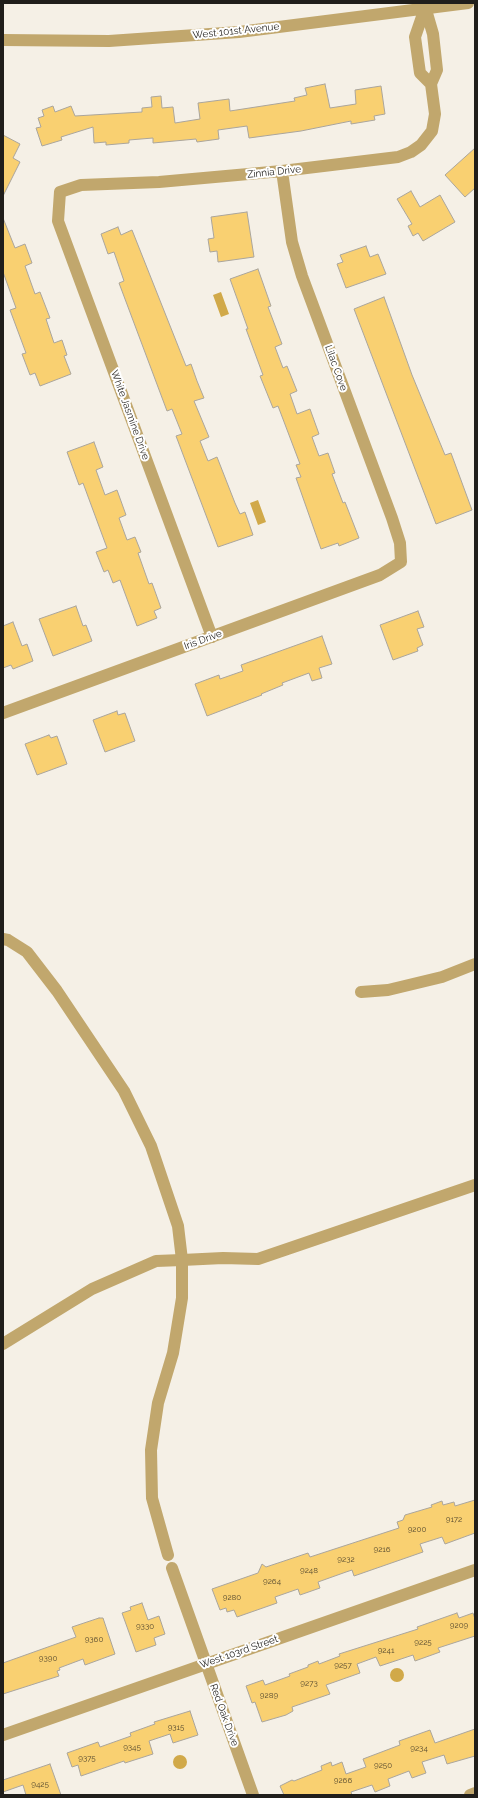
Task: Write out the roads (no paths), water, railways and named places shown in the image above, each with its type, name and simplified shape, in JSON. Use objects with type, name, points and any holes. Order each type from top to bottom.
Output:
[{"type":"street","name":"West 101st Avenue","points":[[3,40],[109,42],[239,32],[425,6],[468,3]]},
{"type":"street","name":"Zinnia Drive","points":[[60,192],[81,185],[159,182],[282,172],[398,157],[411,152],[421,145],[432,131],[435,114],[430,84],[420,73],[415,37],[425,6]]},
{"type":"street","name":"Zinnia Drive","points":[[425,6],[433,34],[437,70],[430,84]]},
{"type":"street","name":"Lilac Cove","points":[[282,172],[292,242],[302,276],[392,518],[400,543],[401,562]]},
{"type":"street","name":"White Jasmine Drive","points":[[60,192],[58,220],[212,637]]},
{"type":"street","name":"Iris Drive","points":[[3,713],[380,575],[401,562]]},
{"type":"street","points":[[3,939],[8,940],[27,952],[58,991],[124,1091],[151,1146],[178,1226],[182,1260],[182,1298],[175,1345],[158,1402],[151,1450],[152,1498],[168,1555]]},
{"type":"street","points":[[361,992],[396,988],[442,977],[475,964]]},
{"type":"street","points":[[3,1344],[92,1289],[156,1261],[223,1258],[258,1259],[475,1185]]},
{"type":"street","name":"Red Oak Drive","points":[[172,1568],[253,1795]]},
{"type":"street","name":"West 103rd Street","points":[[3,1734],[475,1570]]},
{"type":"street","points":[[470,1795],[475,1793]]}]
